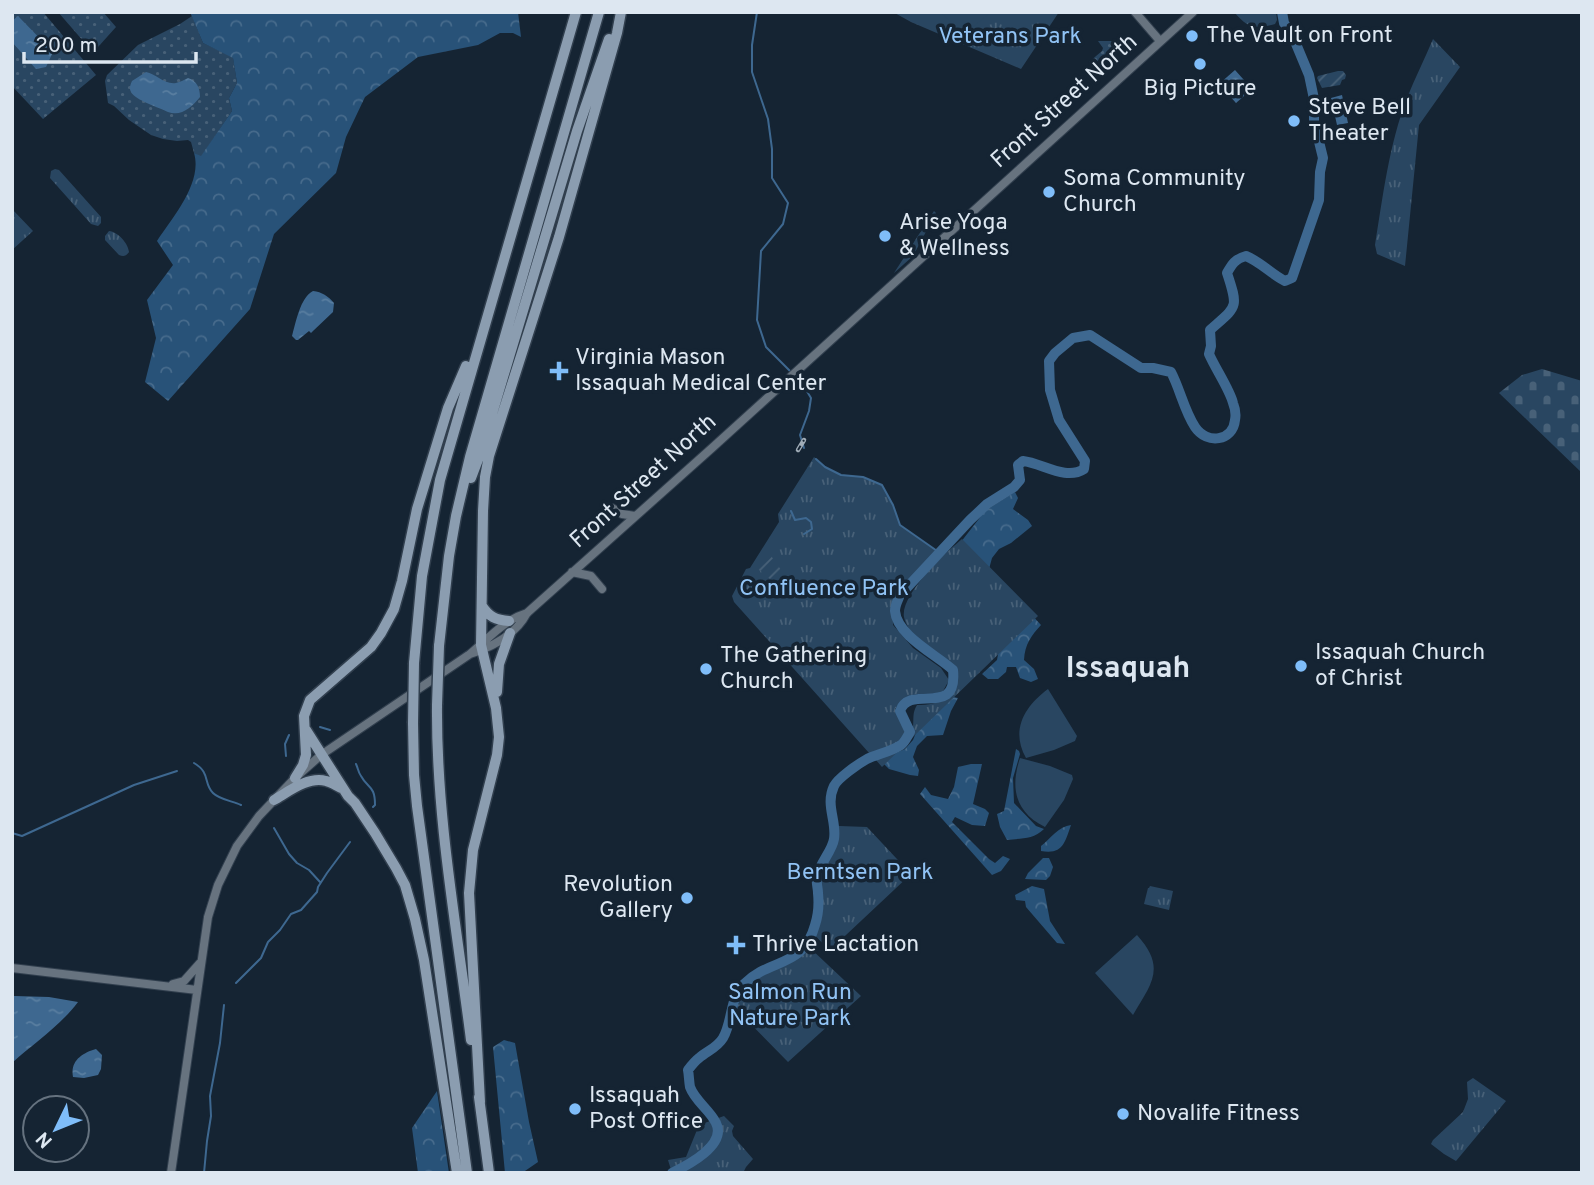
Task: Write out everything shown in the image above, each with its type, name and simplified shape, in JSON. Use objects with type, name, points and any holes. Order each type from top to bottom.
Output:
[{"type":"highway","points":[[467,1173],[417,806],[413,723],[414,663],[422,576],[434,507],[449,447],[576,12]]},
{"type":"highway","points":[[476,1057],[458,937],[437,757],[439,646],[447,566],[477,430],[600,12]]},
{"type":"highway","points":[[456,516],[479,457],[573,143],[620,12]]},
{"type":"highway","points":[[489,1173],[476,1057],[469,893],[476,834],[497,755],[499,737],[496,708],[482,647],[481,561],[485,477],[489,456],[559,237],[617,33],[620,12]]},
{"type":"highway","points":[[295,778],[306,755],[303,723],[310,700],[371,647],[389,620],[448,408],[483,328]]},
{"type":"highway","points":[[482,606],[492,617],[510,627],[501,656],[496,708]]},
{"type":"highway","points":[[303,723],[307,734],[355,803],[405,885],[419,934],[457,1173]]},
{"type":"highway","points":[[274,800],[303,784],[317,780],[327,781],[345,792]]},
{"type":"main road","points":[[1135,12],[1160,41]]},
{"type":"main road","name":"Front Street North","points":[[171,1173],[208,916],[225,870],[243,836],[274,800],[321,755],[482,647],[490,635],[510,627],[516,616],[527,613],[1193,12]]},
{"type":"main road","points":[[611,508],[622,514],[635,516]]},
{"type":"main road","points":[[572,572],[591,576],[602,589]]},
{"type":"main road","points":[[156,985],[184,981],[202,960]]},
{"type":"main road","points":[[12,968],[197,990]]},
{"type":"green space","points":[[12,12],[43,12],[96,75],[43,119],[12,86]]},
{"type":"green space","points":[[58,12],[103,12],[116,27],[98,47],[91,50]]},
{"type":"green space","points":[[190,12],[518,12],[521,37],[513,33],[500,33],[478,45],[418,57],[365,97],[346,137],[336,173],[274,234],[250,309],[168,401],[145,382],[156,338],[147,300],[173,265],[157,241],[185,200],[194,176],[194,153],[201,156],[232,111],[229,98],[237,83],[233,58],[203,43]]},
{"type":"green space","name":"Veterans Park","points":[[893,12],[1059,12],[1021,69]]},
{"type":"green space","points":[[941,12],[991,12],[973,27],[958,30]]},
{"type":"green space","points":[[1234,12],[1276,12],[1277,20],[1275,24],[1256,27],[1243,21]]},
{"type":"green space","points":[[192,16],[203,43],[233,57],[237,83],[229,98],[232,111],[201,157],[194,153],[188,140],[177,141],[151,135],[129,120],[108,103],[105,81],[107,75],[138,45]]},
{"type":"green space","points":[[1433,39],[1460,67],[1419,125],[1405,266],[1377,254],[1375,245],[1396,134],[1407,98]]},
{"type":"green space","points":[[1098,41],[1121,41],[1122,48],[1109,50],[1110,60],[1103,65],[1101,63],[1097,69],[1089,62],[1102,51]]},
{"type":"green space","points":[[1343,71],[1346,75],[1340,85],[1322,88],[1318,76]]},
{"type":"green space","points":[[59,170],[101,217],[98,226],[91,224],[50,178],[51,171]]},
{"type":"green space","points":[[12,209],[33,231],[12,250]]},
{"type":"green space","points":[[934,211],[936,213],[913,256],[894,273]]},
{"type":"green space","points":[[109,231],[116,233],[125,242],[129,252],[126,255],[119,255],[105,240]]},
{"type":"green space","points":[[1542,369],[1582,381],[1582,473],[1499,393],[1522,375]]},
{"type":"green space","name":"Confluence Park","points":[[814,457],[825,467],[841,475],[863,477],[882,485],[900,525],[940,553],[900,595],[893,625],[913,648],[941,668],[949,680],[942,693],[916,694],[905,698],[895,709],[906,730],[900,741],[892,747],[870,754],[734,602],[732,596],[746,569],[750,568],[779,522],[778,514]]},
{"type":"green space","points":[[1015,492],[1018,498],[1013,509],[1032,526],[999,549],[992,558],[989,569],[1041,625],[1029,641],[1025,654],[1024,660],[1034,669],[1038,679],[1031,682],[1020,678],[1016,667],[1007,667],[1006,672],[998,679],[988,679],[982,674],[997,660],[1000,644],[957,547],[985,511]]},
{"type":"green space","name":"Confluence Park","points":[[962,539],[1038,616],[882,767],[876,760],[908,739],[917,705],[943,700],[953,691],[956,676],[954,666],[917,638],[904,617],[909,597],[916,586]]},
{"type":"green space","points":[[769,553],[784,574],[776,584],[757,568]]},
{"type":"green space","points":[[1048,689],[1077,736],[1075,741],[1026,758],[1019,738],[1022,719],[1033,703]]},
{"type":"green space","points":[[953,697],[958,698],[943,735],[927,736],[917,746],[913,757],[919,770],[918,776],[889,769],[880,760],[905,749],[932,709]]},
{"type":"green space","points":[[1016,749],[1020,754],[1013,778],[1014,803],[1036,826],[1044,829],[1031,837],[1007,840],[997,814],[1004,811]]},
{"type":"green space","points":[[1020,758],[1072,775],[1073,779],[1064,800],[1045,827],[1027,814],[1018,798],[1015,779]]},
{"type":"green space","points":[[982,764],[973,804],[989,813],[985,826],[972,825],[955,817],[952,822],[995,863],[1003,856],[1010,859],[1001,871],[992,875],[920,794],[925,787],[931,795],[948,799],[954,787],[958,767]]},
{"type":"green space","points":[[1071,825],[1065,842],[1059,849],[1041,851],[1041,846],[1055,833]]},
{"type":"green space","name":"Berntsen Park","points":[[839,826],[867,827],[911,874],[830,950],[814,935],[818,924],[820,879],[825,862],[837,840]]},
{"type":"green space","points":[[1043,858],[1049,858],[1053,867],[1050,876],[1046,880],[1025,879],[1028,873]]},
{"type":"green space","points":[[1032,886],[1044,889],[1050,921],[1065,944],[1057,943],[1026,907],[1025,901],[1016,900],[1015,895]]},
{"type":"green space","points":[[1150,886],[1173,891],[1169,910],[1144,904]]},
{"type":"green space","points":[[1137,935],[1152,957],[1154,967],[1150,985],[1133,1015],[1095,973]]},
{"type":"green space","name":"Salmon Run Nature Park","points":[[810,948],[861,996],[788,1062],[736,1009],[751,984],[765,973],[799,958]]},
{"type":"green space","points":[[504,1040],[515,1043],[538,1162],[522,1173],[505,1173],[493,1047]]},
{"type":"green space","points":[[1473,1078],[1506,1101],[1456,1161],[1431,1144],[1463,1112],[1468,1099],[1467,1082]]},
{"type":"green space","points":[[437,1091],[449,1173],[418,1173],[412,1128]]},
{"type":"green space","points":[[724,1116],[734,1126],[733,1136],[753,1159],[743,1173],[672,1173],[668,1160],[686,1157],[699,1125]]},
{"type":"water","points":[[18,16],[53,52],[46,67],[36,69],[12,42],[12,21]]},
{"type":"water","points":[[1235,70],[1252,89],[1236,103],[1219,84]]},
{"type":"water","points":[[146,72],[172,83],[191,79],[197,85],[200,97],[190,107],[177,113],[148,104],[133,95],[130,88],[132,81]]},
{"type":"water","points":[[1342,95],[1348,123],[1337,125],[1331,98]]},
{"type":"water","points":[[313,291],[322,293],[334,303],[333,312],[311,333],[309,331],[296,340],[292,336],[299,311]]},
{"type":"water","points":[[14,996],[49,997],[78,1002],[55,1027],[12,1063],[12,999]]},
{"type":"water","points":[[96,1049],[102,1055],[98,1075],[73,1077],[73,1066],[78,1058]]},
{"type":"waterway","points":[[757,12],[752,45],[752,72],[768,119],[772,178],[788,203],[783,224],[761,251],[757,320],[766,347],[790,371]]},
{"type":"waterway","points":[[672,1173],[704,1153],[716,1139],[718,1131],[713,1118],[692,1092],[688,1070],[723,1038],[733,1003],[744,984],[794,956],[810,939],[818,914],[818,873],[834,839],[831,806],[834,786],[863,761],[904,742],[910,732],[900,711],[905,703],[941,697],[948,693],[953,685],[953,670],[910,637],[897,620],[895,609],[900,595],[970,520],[987,504],[1014,487],[1020,480],[1018,465],[1023,461],[1062,472],[1084,469],[1085,461],[1059,420],[1050,390],[1049,361],[1055,353],[1073,338],[1090,335],[1141,368],[1171,372],[1188,414],[1200,433],[1219,438],[1225,436],[1233,427],[1234,407],[1209,354],[1210,330],[1233,306],[1233,294],[1227,273],[1234,262],[1246,256],[1285,281],[1292,278],[1319,200],[1323,158],[1314,121],[1314,99],[1309,75],[1284,23],[1282,12]]},
{"type":"waterway","points":[[796,378],[811,398],[800,435],[804,448]]},
{"type":"waterway","points":[[816,459],[841,475],[863,477],[882,485],[900,525],[940,553]]},
{"type":"waterway","points":[[791,511],[795,520],[806,518],[811,522],[812,529],[804,534]]},
{"type":"waterway","points":[[320,727],[330,730]]},
{"type":"waterway","points":[[286,756],[285,744],[289,735]]},
{"type":"waterway","points":[[194,763],[203,770],[213,793],[241,805]]},
{"type":"waterway","points":[[356,764],[374,794],[373,807]]},
{"type":"waterway","points":[[12,833],[22,836],[134,785],[177,771]]},
{"type":"waterway","points":[[274,828],[289,854],[320,882]]},
{"type":"waterway","points":[[236,983],[261,958],[268,942],[291,914],[301,910],[317,892],[327,873],[350,842]]},
{"type":"waterway","points":[[204,1173],[211,1116],[210,1096],[224,1005]]},
{"type":"railway","points":[[798,450],[804,440]]},
{"type":"place","name":"The Vault on Front","points":[[1192,36]]},
{"type":"place","name":"Big Picture","points":[[1200,64]]},
{"type":"place","name":"Steve Bell Theater","points":[[1294,121]]},
{"type":"place","name":"Soma Community Church","points":[[1049,192]]},
{"type":"place","name":"Arise Yoga & Wellness","points":[[885,236]]},
{"type":"place","name":"Virginia Mason Issaquah Medical Center","points":[[559,371]]},
{"type":"place","name":"Issaquah Church of Christ","points":[[1301,666]]},
{"type":"place","name":"The Gathering Church","points":[[706,669]]},
{"type":"place","name":"Revolution Gallery","points":[[687,898]]},
{"type":"place","name":"Thrive Lactation","points":[[736,945]]},
{"type":"place","name":"Issaquah Post Office","points":[[575,1109]]},
{"type":"place","name":"Novalife Fitness","points":[[1123,1114]]},
{"type":"district","name":"Issaquah","points":[[1128,669]]}]
